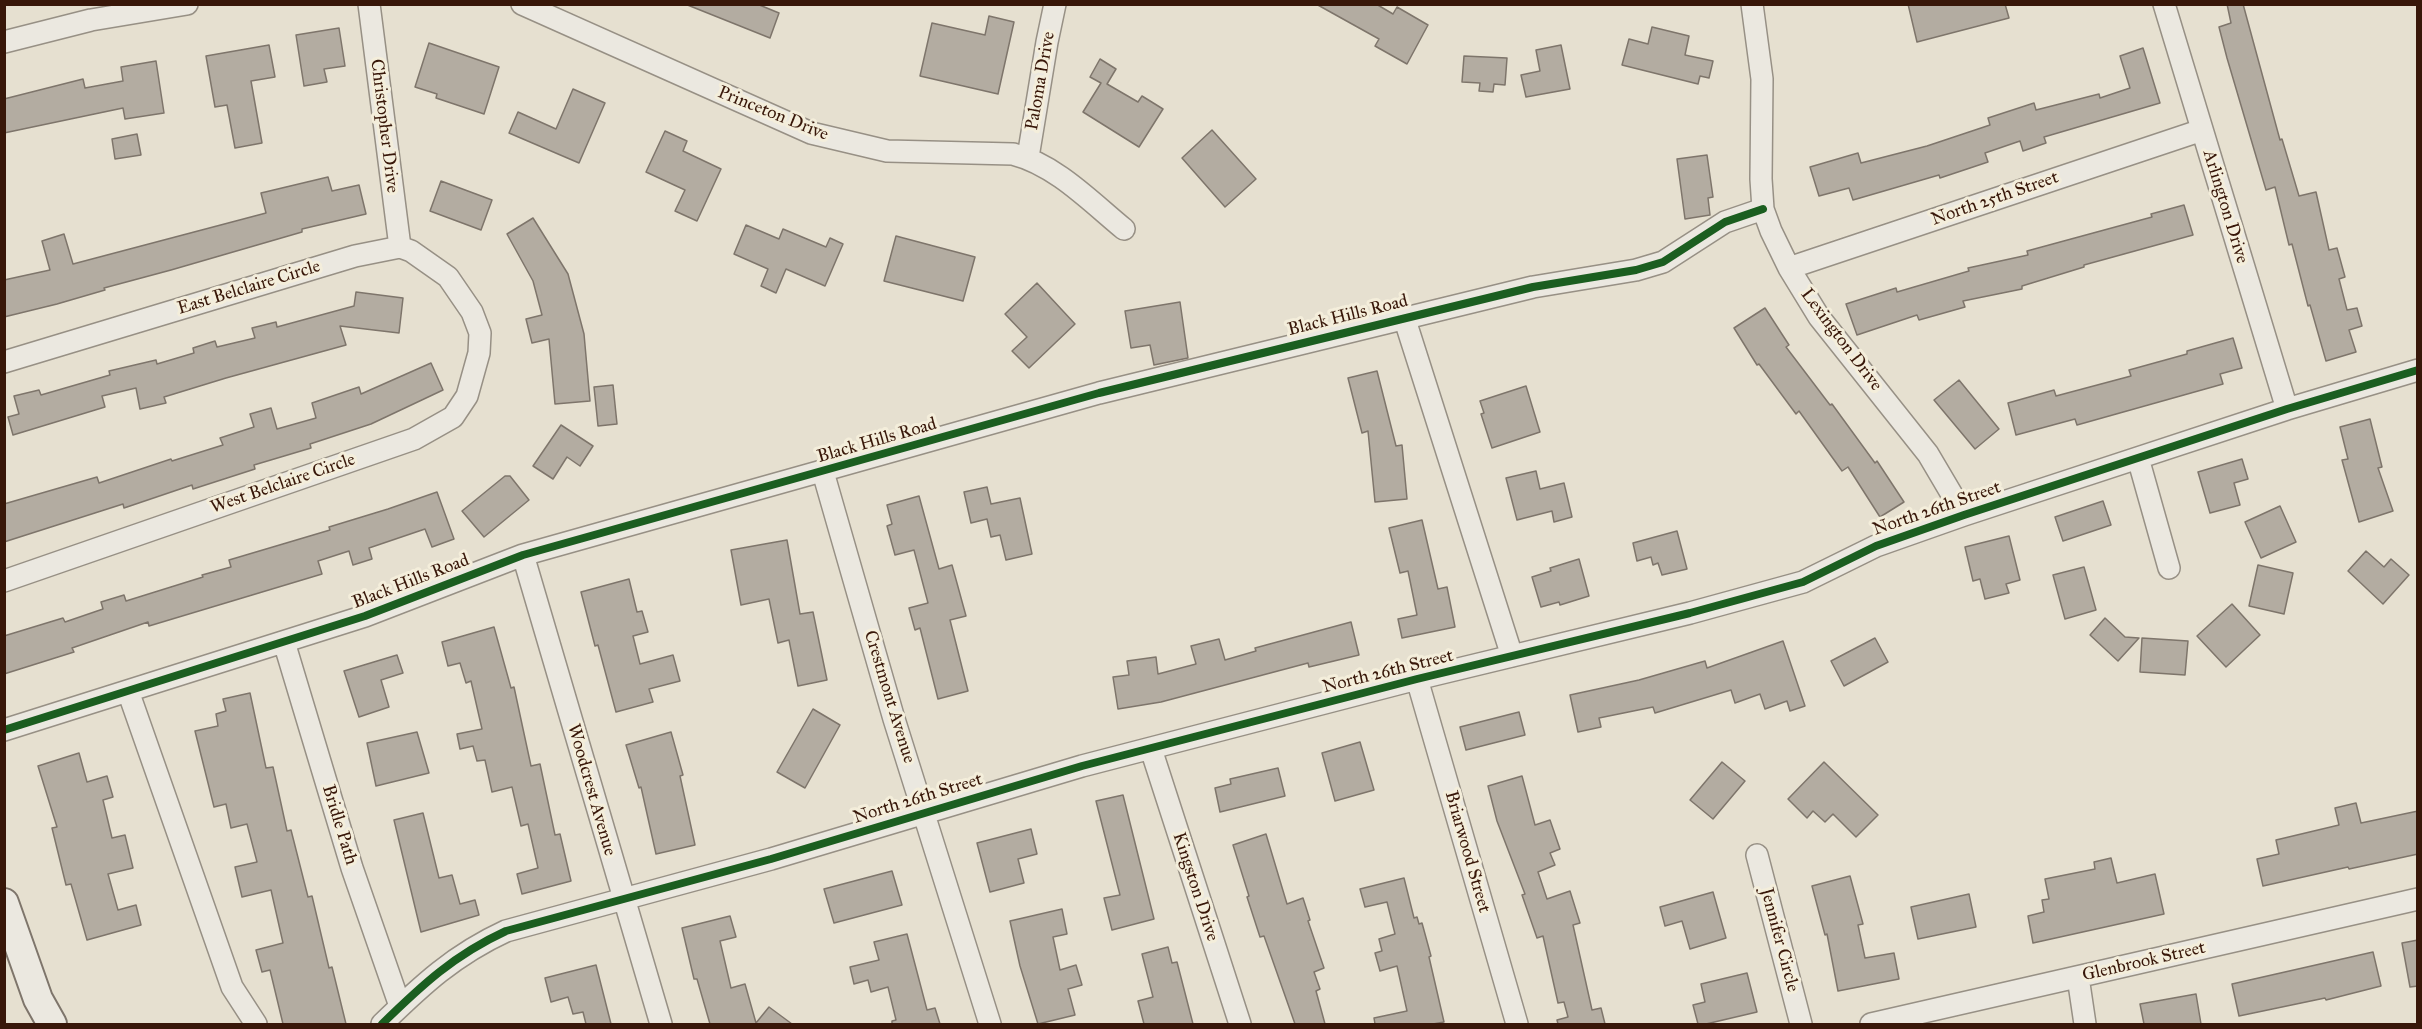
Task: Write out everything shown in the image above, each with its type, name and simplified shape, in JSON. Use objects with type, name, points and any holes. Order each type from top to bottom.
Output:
[{"type":"street","points":[[4,42],[91,20],[187,4]]},
{"type":"street","name":"Christopher Drive","points":[[369,4],[400,247]]},
{"type":"street","name":"Princeton Drive","points":[[522,4],[811,133],[887,151],[1013,153],[1028,158],[1051,171],[1125,229]]},
{"type":"street","name":"Paloma Drive","points":[[1028,158],[1055,4]]},
{"type":"street","name":"Lexington Drive","points":[[1752,4],[1762,79],[1763,209],[1789,268],[1819,317],[1929,454],[1964,515]]},
{"type":"street","name":"Arlington Drive","points":[[2164,4],[2287,409]]},
{"type":"street","name":"North 25th Street","points":[[1789,268],[2202,130]]},
{"type":"street","name":"Black Hills Road","points":[[4,730],[365,616],[523,555],[1099,393],[1533,287],[1663,262],[1725,222],[1763,209]]},
{"type":"street","name":"West Belclaire Circle","points":[[4,581],[414,439],[453,417],[467,396],[479,353],[480,333],[472,312],[448,277],[411,251],[400,247]]},
{"type":"street","name":"East Belclaire Circle","points":[[4,362],[355,255],[400,247]]},
{"type":"street","points":[[1404,317],[1512,656]]},
{"type":"street","name":"North 26th Street","points":[[382,1024],[442,968],[475,945],[506,931],[771,859],[1082,766],[1417,679],[1679,616],[1803,582],[1876,546],[1964,515],[2287,409],[2416,375]]},
{"type":"street","points":[[2138,458],[2169,568]]},
{"type":"street","name":"Crestmont Avenue","points":[[823,472],[894,719],[990,1024]]},
{"type":"street","name":"Woodcrest Avenue","points":[[523,555],[661,1024]]},
{"type":"street","name":"Bridle Path","points":[[284,642],[352,868],[400,1006]]},
{"type":"street","name":"Briarwood Street","points":[[1417,679],[1517,1024]]},
{"type":"street","points":[[128,691],[232,987],[256,1024]]},
{"type":"street","name":"Kingston Drive","points":[[1151,748],[1240,1024]]},
{"type":"street","name":"Jennifer Circle","points":[[1757,855],[1801,1024]]},
{"type":"street","name":"Glenbrook Street","points":[[1870,1024],[2418,899]]},
{"type":"street","points":[[4,903],[38,999],[52,1024]]},
{"type":"street","points":[[2078,977],[2085,1024]]},
{"type":"building","points":[[685,4],[757,4],[779,13],[770,38]]},
{"type":"building","points":[[1316,4],[1376,4],[1393,14],[1397,7],[1428,25],[1407,64],[1375,46],[1379,39]]},
{"type":"building","points":[[1908,4],[2005,4],[2009,18],[1917,42]]},
{"type":"building","points":[[2227,4],[2243,4],[2280,140],[2282,139],[2299,196],[2316,192],[2329,250],[2337,248],[2345,277],[2339,279],[2347,310],[2357,308],[2362,326],[2349,330],[2356,352],[2326,361],[2310,305],[2308,306],[2292,244],[2289,245],[2275,187],[2266,190],[2227,58],[2219,27],[2231,23]]},
{"type":"building","points":[[989,16],[1014,22],[998,94],[920,76],[932,23],[985,35]]},
{"type":"building","points":[[1652,27],[1689,36],[1685,55],[1713,61],[1709,78],[1700,76],[1698,84],[1622,65],[1629,39],[1648,44]]},
{"type":"building","points":[[339,28],[345,66],[324,69],[327,82],[304,86],[296,35]]},
{"type":"building","points":[[429,43],[499,67],[484,114],[436,98],[437,94],[415,87]]},
{"type":"building","points":[[269,45],[275,77],[251,81],[262,143],[235,148],[227,105],[215,107],[206,56]]},
{"type":"building","points":[[1561,45],[1570,89],[1526,97],[1521,75],[1540,71],[1536,50]]},
{"type":"building","points":[[2143,48],[2160,103],[2044,137],[2046,143],[2023,151],[2020,141],[1985,153],[1988,162],[1940,178],[1939,175],[1853,200],[1849,188],[1819,196],[1810,167],[1858,153],[1861,163],[1927,146],[1990,125],[1988,118],[2034,103],[2036,110],[2099,94],[2100,98],[2130,88],[2120,56]]},
{"type":"building","points":[[1464,56],[1507,58],[1505,85],[1494,84],[1493,92],[1479,91],[1480,83],[1462,82]]},
{"type":"building","points":[[1100,59],[1116,69],[1107,84],[1138,102],[1142,96],[1163,109],[1139,147],[1083,112],[1101,83],[1090,77]]},
{"type":"building","points":[[156,61],[164,113],[125,119],[123,108],[4,133],[4,99],[83,79],[85,88],[123,81],[121,67]]},
{"type":"building","points":[[573,89],[605,103],[579,163],[509,133],[518,112],[556,129]]},
{"type":"building","points":[[1212,130],[1256,179],[1225,207],[1182,158]]},
{"type":"building","points":[[665,131],[687,141],[683,151],[721,169],[697,221],[675,211],[685,190],[646,172]]},
{"type":"building","points":[[137,134],[141,155],[115,159],[112,139]]},
{"type":"building","points":[[1707,155],[1713,197],[1708,198],[1710,215],[1685,219],[1677,159]]},
{"type":"building","points":[[328,177],[332,191],[359,185],[366,214],[302,229],[302,232],[104,288],[105,290],[57,304],[4,317],[4,280],[50,270],[42,241],[64,234],[73,264],[266,213],[261,193]]},
{"type":"building","points":[[441,181],[492,200],[481,230],[430,211]]},
{"type":"building","points":[[2184,205],[2193,235],[2084,265],[2084,267],[2022,286],[2022,289],[1963,301],[1965,307],[1919,320],[1917,315],[1857,335],[1846,304],[1896,288],[1897,292],[1969,271],[1968,268],[2028,255],[2027,251],[2152,217],[2151,214]]},
{"type":"building","points":[[533,218],[568,274],[584,334],[590,401],[555,404],[549,339],[532,343],[526,319],[542,315],[533,281],[507,234]]},
{"type":"building","points":[[746,225],[779,239],[783,229],[826,247],[830,238],[843,244],[825,286],[786,269],[776,293],[761,286],[768,269],[734,254]]},
{"type":"building","points":[[896,236],[975,257],[963,301],[884,281]]},
{"type":"building","points":[[1037,283],[1075,324],[1029,368],[1012,351],[1027,337],[1005,314]]},
{"type":"building","points":[[356,292],[403,298],[399,333],[340,326],[346,345],[164,397],[166,403],[140,409],[136,388],[102,396],[105,407],[13,435],[8,417],[19,414],[14,396],[39,390],[41,395],[110,375],[109,371],[156,360],[157,364],[194,353],[193,348],[215,341],[217,347],[255,338],[252,328],[276,322],[277,327],[354,306]]},
{"type":"building","points":[[1180,302],[1188,358],[1154,365],[1150,345],[1131,348],[1125,311]]},
{"type":"building","points":[[1765,308],[1789,345],[1786,347],[1875,463],[1877,461],[1904,502],[1880,517],[1848,467],[1842,471],[1799,411],[1796,414],[1759,364],[1757,365],[1734,328]]},
{"type":"building","points":[[2233,338],[2242,368],[2220,374],[2223,384],[2077,425],[2075,419],[2016,435],[2008,403],[2054,390],[2056,396],[2131,376],[2129,370]]},
{"type":"building","points":[[431,363],[443,390],[371,424],[310,444],[311,448],[254,465],[255,469],[193,489],[192,485],[124,508],[123,504],[4,542],[4,504],[97,477],[99,483],[171,459],[172,461],[223,445],[220,438],[254,427],[250,414],[271,408],[277,429],[316,418],[312,403],[359,387],[361,394]]},
{"type":"building","points":[[1377,371],[1396,446],[1402,445],[1407,499],[1375,502],[1368,431],[1362,433],[1348,378]]},
{"type":"building","points":[[1959,380],[1999,429],[1975,449],[1934,400]]},
{"type":"building","points":[[613,385],[617,424],[598,426],[594,387]]},
{"type":"building","points":[[1526,386],[1540,432],[1492,448],[1481,414],[1484,413],[1480,401]]},
{"type":"building","points":[[2370,419],[2382,467],[2378,468],[2393,511],[2359,522],[2342,460],[2348,459],[2340,427]]},
{"type":"building","points":[[561,425],[593,446],[580,466],[567,457],[553,479],[533,466]]},
{"type":"building","points":[[2242,459],[2248,479],[2234,483],[2240,505],[2210,513],[2198,472]]},
{"type":"building","points":[[1536,471],[1540,489],[1564,483],[1572,517],[1554,522],[1552,511],[1517,520],[1506,478]]},
{"type":"building","points":[[505,476],[510,476],[529,500],[484,537],[462,511]]},
{"type":"building","points":[[987,487],[991,504],[1020,498],[1032,554],[1006,560],[1000,535],[991,537],[987,519],[971,523],[964,492]]},
{"type":"building","points":[[437,492],[454,539],[432,547],[425,529],[369,548],[372,559],[353,565],[349,551],[318,561],[322,574],[149,626],[148,622],[72,648],[74,652],[4,674],[4,636],[63,618],[65,622],[103,609],[101,602],[124,595],[126,601],[203,577],[202,575],[231,567],[229,560],[330,530],[329,527]]},
{"type":"building","points":[[919,496],[939,569],[952,565],[966,616],[950,620],[968,691],[938,699],[920,628],[915,630],[909,608],[928,603],[914,550],[895,555],[887,526],[892,524],[887,505]]},
{"type":"building","points":[[2103,501],[2111,525],[2063,541],[2055,517]]},
{"type":"building","points":[[2280,506],[2296,542],[2261,558],[2245,522]]},
{"type":"building","points":[[1422,520],[1438,589],[1447,587],[1455,627],[1402,638],[1398,619],[1417,615],[1408,571],[1400,573],[1389,528]]},
{"type":"building","points":[[1677,531],[1687,569],[1662,575],[1658,563],[1653,565],[1651,557],[1637,561],[1633,543]]},
{"type":"building","points":[[2009,536],[2020,580],[2006,584],[2009,593],[1985,599],[1980,579],[1973,581],[1965,547]]},
{"type":"building","points":[[787,540],[800,614],[813,612],[827,680],[798,686],[789,640],[778,643],[769,599],[741,605],[731,550]]},
{"type":"building","points":[[2366,551],[2384,567],[2391,559],[2409,575],[2383,604],[2348,571]]},
{"type":"building","points":[[1579,559],[1589,596],[1560,605],[1559,602],[1541,607],[1532,577],[1551,571],[1550,568]]},
{"type":"building","points":[[2258,565],[2293,573],[2284,614],[2249,606]]},
{"type":"building","points":[[2084,567],[2096,610],[2065,619],[2053,575]]},
{"type":"building","points":[[629,579],[637,612],[642,611],[648,632],[633,636],[640,664],[673,655],[680,681],[649,689],[653,702],[616,712],[581,592]]},
{"type":"building","points":[[2232,604],[2260,635],[2226,667],[2197,636]]},
{"type":"building","points":[[2105,618],[2125,637],[2139,638],[2118,661],[2090,635]]},
{"type":"building","points":[[1351,622],[1359,655],[1309,667],[1308,663],[1161,702],[1118,709],[1113,677],[1129,675],[1127,661],[1156,657],[1158,674],[1196,664],[1191,646],[1219,639],[1225,660],[1256,651],[1255,648]]},
{"type":"building","points":[[494,627],[511,688],[514,687],[531,766],[540,764],[555,835],[560,834],[571,881],[522,894],[517,874],[538,868],[528,824],[521,826],[512,787],[492,792],[485,760],[477,761],[473,746],[460,749],[457,734],[482,729],[471,681],[466,683],[460,663],[448,666],[442,642]]},
{"type":"building","points":[[1875,638],[1888,662],[1844,686],[1831,661]]},
{"type":"building","points":[[2142,638],[2188,641],[2185,675],[2140,672]]},
{"type":"building","points":[[1783,641],[1805,706],[1790,711],[1787,701],[1765,709],[1760,694],[1735,703],[1731,690],[1655,713],[1653,707],[1599,718],[1601,727],[1578,732],[1570,695],[1639,680],[1705,661],[1707,668]]},
{"type":"building","points":[[397,655],[403,673],[381,680],[389,707],[359,717],[344,671]]},
{"type":"building","points":[[250,693],[266,768],[273,767],[287,831],[291,830],[308,897],[312,896],[329,968],[332,967],[346,1024],[283,1024],[270,970],[262,972],[256,950],[283,943],[271,890],[242,897],[235,867],[257,862],[247,824],[231,828],[226,804],[214,807],[195,731],[218,726],[216,714],[226,711],[223,699]]},
{"type":"building","points":[[813,709],[840,725],[805,788],[777,772]]},
{"type":"building","points":[[1519,712],[1525,735],[1466,750],[1460,727]]},
{"type":"building","points":[[417,732],[429,773],[376,786],[367,743]]},
{"type":"building","points":[[671,732],[683,775],[680,776],[695,845],[656,854],[641,787],[639,788],[626,745]]},
{"type":"building","points":[[1360,742],[1374,790],[1335,801],[1322,753]]},
{"type":"building","points":[[79,753],[87,782],[107,776],[113,797],[103,800],[112,838],[125,835],[133,868],[108,874],[118,910],[136,905],[141,925],[87,940],[71,884],[66,885],[52,828],[57,827],[38,766]]},
{"type":"building","points":[[1722,762],[1745,781],[1713,819],[1690,800]]},
{"type":"building","points":[[1824,762],[1878,815],[1856,837],[1833,814],[1825,822],[1813,811],[1807,818],[1788,799]]},
{"type":"building","points":[[1278,768],[1285,796],[1220,812],[1215,788],[1231,784],[1230,779]]},
{"type":"building","points":[[1522,776],[1535,825],[1550,820],[1560,849],[1550,853],[1555,865],[1538,872],[1547,899],[1570,891],[1580,923],[1573,925],[1592,1010],[1601,1008],[1605,1024],[1558,1024],[1557,1020],[1568,1017],[1564,1002],[1558,1003],[1543,936],[1537,938],[1522,895],[1525,894],[1497,821],[1488,786]]},
{"type":"building","points":[[1123,795],[1154,919],[1112,930],[1104,898],[1120,895],[1096,801]]},
{"type":"building","points":[[2356,803],[2361,823],[2418,811],[2418,854],[2263,886],[2257,859],[2279,854],[2276,840],[2339,825],[2335,808]]},
{"type":"building","points":[[423,813],[439,878],[452,875],[460,904],[475,900],[479,915],[421,932],[394,820]]},
{"type":"building","points":[[1031,829],[1037,854],[1018,859],[1024,883],[990,892],[977,843]]},
{"type":"building","points":[[1266,834],[1287,904],[1303,898],[1310,920],[1308,921],[1324,968],[1314,972],[1320,989],[1316,991],[1325,1024],[1295,1024],[1264,936],[1260,937],[1247,897],[1249,896],[1233,845]]},
{"type":"building","points":[[2111,858],[2117,883],[2155,874],[2164,914],[2033,943],[2028,916],[2044,912],[2042,900],[2049,899],[2045,879],[2095,869],[2094,862]]},
{"type":"building","points":[[892,871],[902,905],[834,923],[824,889]]},
{"type":"building","points":[[1850,876],[1863,924],[1858,925],[1865,958],[1894,953],[1899,979],[1838,991],[1827,934],[1825,935],[1812,886]]},
{"type":"building","points":[[1404,878],[1414,918],[1417,917],[1419,924],[1422,923],[1444,1022],[1375,1024],[1374,1018],[1407,1011],[1397,966],[1380,971],[1375,953],[1382,951],[1379,939],[1395,934],[1387,902],[1365,907],[1360,889]]},
{"type":"building","points":[[1713,892],[1726,938],[1690,949],[1682,921],[1665,926],[1660,907]]},
{"type":"building","points":[[1969,894],[1976,927],[1918,939],[1911,907]]},
{"type":"building","points":[[1062,909],[1067,934],[1053,937],[1060,970],[1076,965],[1082,985],[1068,989],[1075,1015],[1038,1024],[1020,966],[1010,921]]},
{"type":"building","points":[[730,916],[736,937],[720,941],[731,988],[745,984],[756,1023],[769,1007],[792,1024],[710,1024],[697,979],[694,979],[682,928]]},
{"type":"building","points":[[907,934],[927,1010],[935,1008],[940,1024],[892,1024],[892,1021],[896,1020],[888,987],[871,992],[868,980],[854,984],[850,967],[879,960],[874,942]]},
{"type":"building","points":[[2418,940],[2418,986],[2410,987],[2402,943]]},
{"type":"building","points":[[1168,947],[1172,963],[1177,962],[1193,1024],[1144,1024],[1138,1001],[1153,997],[1142,954]]},
{"type":"building","points":[[2373,952],[2381,986],[2326,1000],[2325,998],[2239,1016],[2232,984]]},
{"type":"building","points":[[596,965],[611,1024],[586,1024],[583,1012],[573,1014],[568,997],[551,1002],[545,978]]},
{"type":"building","points":[[1747,973],[1757,1012],[1698,1024],[1693,1005],[1705,1002],[1701,984]]},
{"type":"building","points":[[2196,994],[2201,1024],[2144,1024],[2140,1004]]},
{"type":"cycle path","points":[[4,730],[365,616],[523,555],[1099,393],[1533,287],[1636,270],[1663,262],[1725,222],[1763,209]]},
{"type":"cycle path","points":[[382,1024],[411,996],[454,961],[506,931],[771,859],[1082,766],[1417,679],[1690,613],[1803,582],[1876,546],[1964,515],[2287,409],[2418,370]]}]
